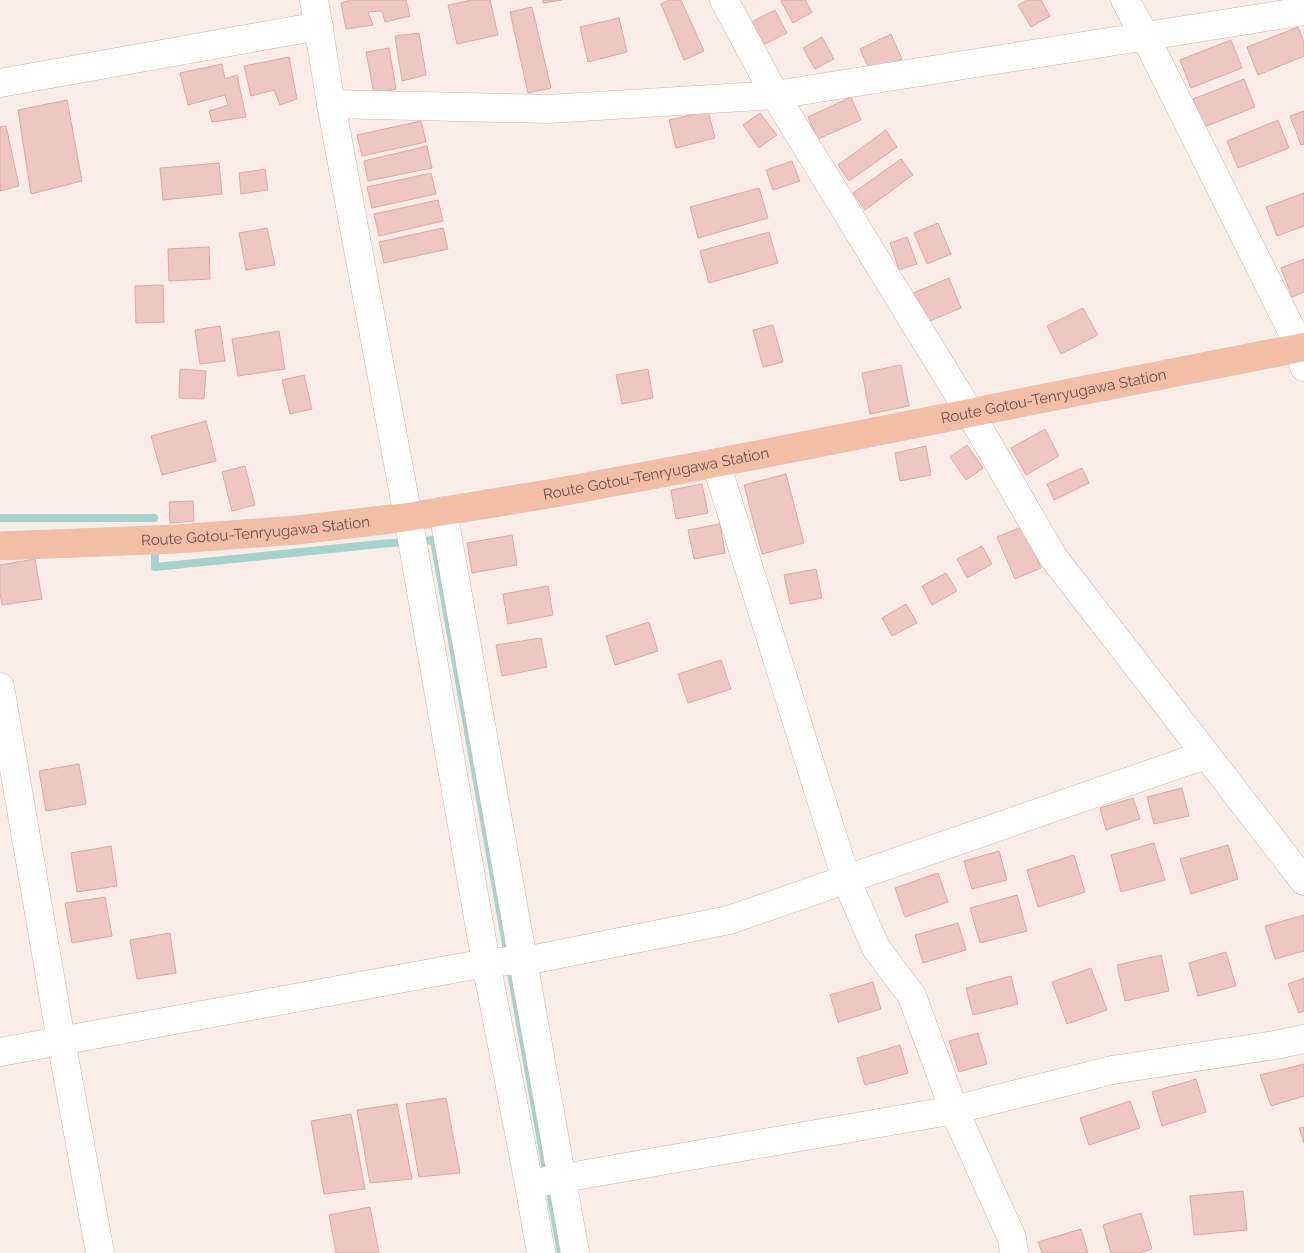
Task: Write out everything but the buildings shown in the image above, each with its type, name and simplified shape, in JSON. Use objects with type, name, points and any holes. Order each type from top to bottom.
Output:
[{"type":"main road","name":"Route Gotou-Tenryugawa Station","points":[[0,546],[197,538],[296,530],[443,512],[716,463],[970,413],[1303,354]]},
{"type":"street","points":[[724,0],[774,96],[970,413],[1053,557],[1304,881]]},
{"type":"street","points":[[1124,0],[1145,36],[1303,354]]},
{"type":"street","points":[[331,104],[548,109],[774,96],[1304,11]]},
{"type":"street","points":[[0,83],[316,13],[331,104],[408,517],[486,964],[541,1253]]},
{"type":"street","points":[[716,463],[846,879],[876,948],[912,996],[954,1110],[1012,1238],[1014,1253]]},
{"type":"street","points":[[443,512],[574,1253]]},
{"type":"street","points":[[0,687],[100,1253]]},
{"type":"street","points":[[0,1052],[486,964],[522,960],[729,920],[1206,756]]},
{"type":"street","points":[[529,1184],[954,1110],[1112,1070],[1304,1039]]},
{"type":"waterway","points":[[0,518],[154,518]]},
{"type":"waterway","points":[[155,556],[155,567],[434,540],[561,1253]]}]
